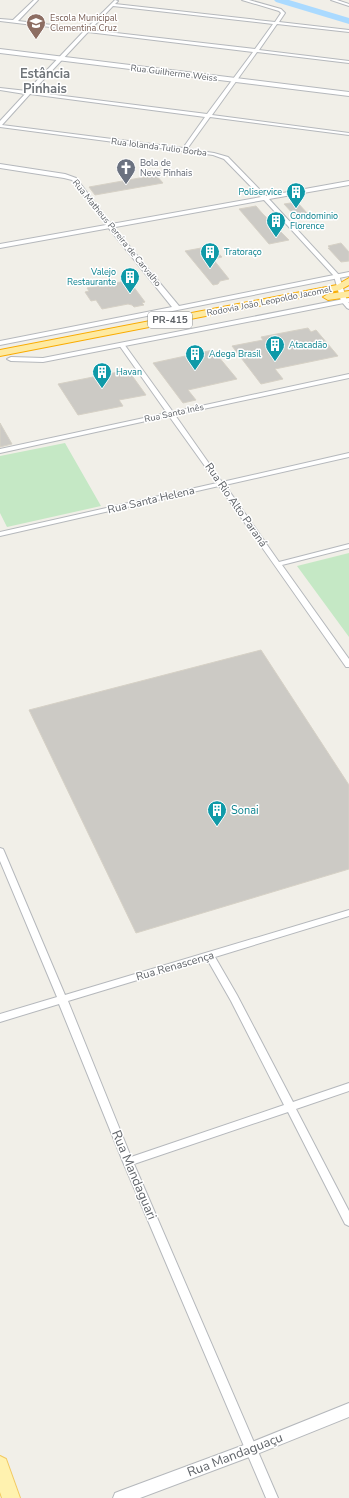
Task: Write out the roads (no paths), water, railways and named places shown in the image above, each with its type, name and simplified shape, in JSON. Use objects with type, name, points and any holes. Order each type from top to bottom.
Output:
[{"type":"highway","name":"Rodovia João Leopoldo Jacomel","points":[[345,297],[349,281]]},
{"type":"highway","name":"Rodovia João Leopoldo Jacomel","points":[[0,354],[345,297]]},
{"type":"highway","name":"Rodovia João Leopoldo Jacomel","points":[[0,361],[345,297]]},
{"type":"main road","points":[[0,1465],[11,1498]]},
{"type":"street","points":[[14,22],[36,0]]},
{"type":"street","points":[[0,125],[58,61],[117,0]]},
{"type":"street","points":[[184,150],[283,13],[280,10],[244,0]]},
{"type":"street","points":[[333,0],[349,4]]},
{"type":"street","points":[[113,5],[349,31]]},
{"type":"street","points":[[0,20],[349,62]]},
{"type":"street","name":"Rua Guilherme Weiss","points":[[0,52],[58,61]]},
{"type":"street","name":"Rua Guilherme Weiss","points":[[0,55],[349,97]]},
{"type":"street","name":"Rua Guilherme Weiss","points":[[234,82],[349,94]]},
{"type":"street","points":[[0,88],[349,134]]},
{"type":"street","name":"Rua Iolanda Tulio Borba","points":[[0,125],[214,154],[226,158],[266,198],[337,276],[345,297]]},
{"type":"street","name":"Rua Matheus Pereira de Carvalho","points":[[0,166],[65,176],[74,179],[109,225],[177,308]]},
{"type":"street","points":[[0,246],[109,225],[349,183]]},
{"type":"street","name":"Rodovia João Leopoldo Jacomel","points":[[0,344],[349,274]]},
{"type":"street","name":"Rodovia João Leopoldo Jacomel","points":[[11,359],[43,360],[122,345],[345,297]]},
{"type":"street","name":"Rua Rio Alto Paraná","points":[[122,345],[278,564],[346,654],[349,664]]},
{"type":"street","name":"Rua Santa Inês","points":[[0,451],[349,376]]},
{"type":"street","name":"Rua Santa Helena","points":[[0,534],[349,455]]},
{"type":"street","points":[[278,564],[349,546]]},
{"type":"street","name":"Rua Mandaguari","points":[[0,852],[62,999],[128,1162],[272,1498]]},
{"type":"street","name":"Rua Renascença","points":[[0,1018],[349,913]]},
{"type":"street","points":[[210,956],[234,998],[349,1221]]},
{"type":"street","points":[[128,1162],[291,1108],[349,1087]]},
{"type":"street","name":"Rua Mandaguaçu","points":[[120,1498],[252,1449],[349,1410]]},
{"type":"waterway","points":[[279,0],[349,21]]},
{"type":"place","name":"Escola Municipal Clementina Cruz","points":[[36,40]]},
{"type":"place","name":"Bola de Neve Pinhais","points":[[126,185]]},
{"type":"place","name":"Poliservice","points":[[296,209]]},
{"type":"place","name":"Condominio Florence","points":[[276,238]]},
{"type":"place","name":"Tratoraço","points":[[210,269]]},
{"type":"place","name":"Valejo Restaurante","points":[[130,294]]},
{"type":"place","name":"Atacadão","points":[[275,362]]},
{"type":"place","name":"Adega Brasil","points":[[195,371]]},
{"type":"place","name":"Havan","points":[[102,389]]},
{"type":"place","name":"Sonai","points":[[217,827]]},
{"type":"district","name":"Estância Pinhais","points":[[45,82]]}]
